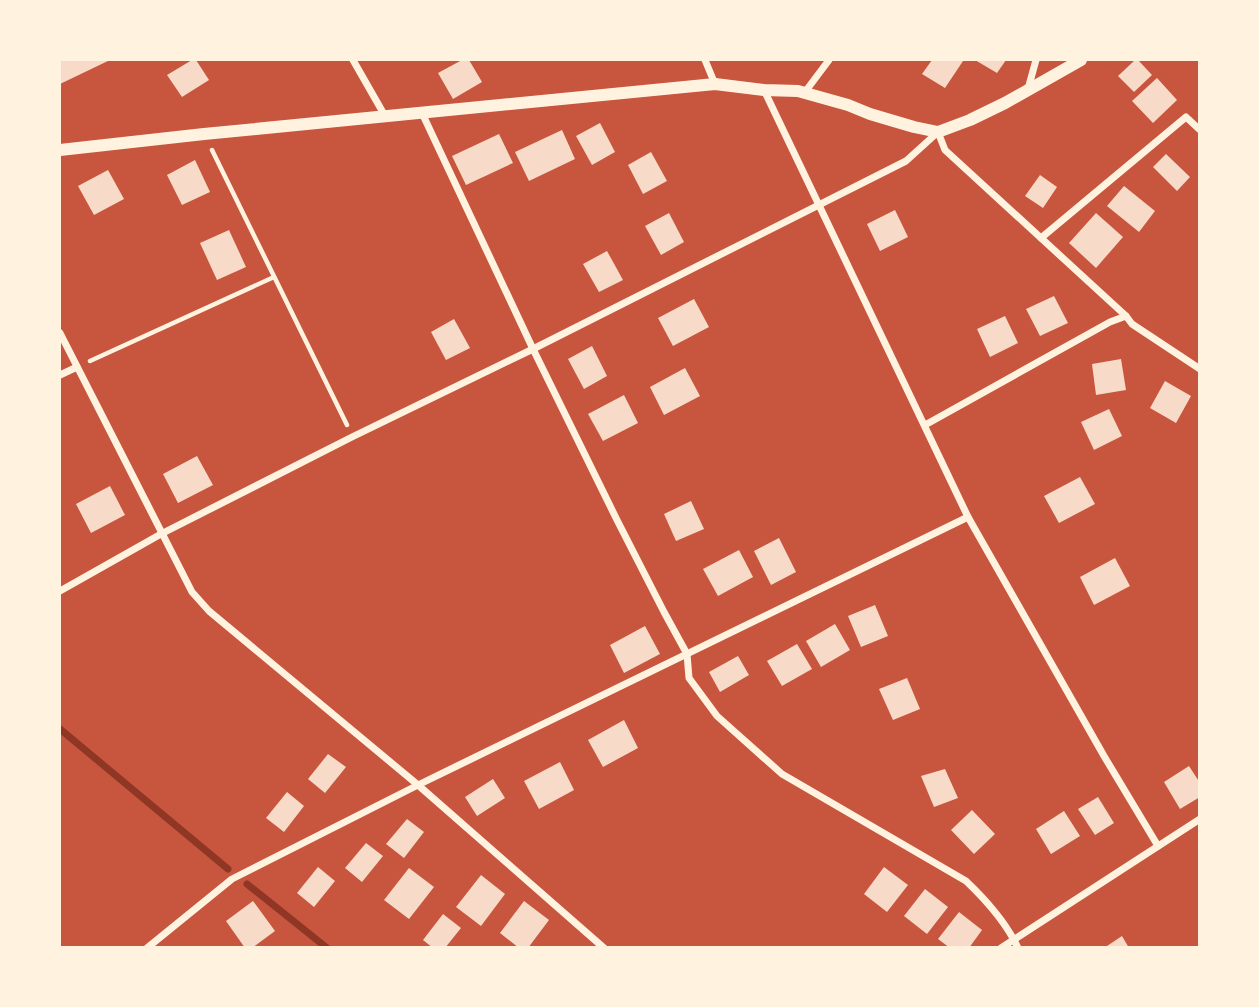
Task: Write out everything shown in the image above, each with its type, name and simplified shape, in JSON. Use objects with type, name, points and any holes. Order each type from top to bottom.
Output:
[{"type":"street","points":[[353,60],[385,117]]},
{"type":"street","points":[[705,60],[715,84]]},
{"type":"street","points":[[805,92],[829,60]]},
{"type":"street","points":[[1028,90],[1036,60]]},
{"type":"street","points":[[60,591],[162,534],[352,437],[906,161],[938,132],[970,120],[1082,60]]},
{"type":"street","points":[[60,150],[715,84],[805,92],[903,124],[938,132]]},
{"type":"street","points":[[764,90],[968,517],[1158,846]]},
{"type":"street","points":[[422,113],[533,349],[687,654],[688,678],[717,716],[782,774],[966,881],[987,900],[1018,947]]},
{"type":"street","points":[[1041,238],[1186,117],[1199,130]]},
{"type":"street","points":[[938,132],[945,150],[1132,324],[1199,369]]},
{"type":"street","points":[[925,425],[1126,316]]},
{"type":"street","points":[[60,333],[192,592],[209,611],[418,785],[604,947]]},
{"type":"street","points":[[60,375],[77,367]]},
{"type":"street","points":[[147,947],[232,879],[418,785],[968,517]]},
{"type":"street","points":[[1001,947],[1199,819]]},
{"type":"path","points":[[204,134],[352,437]]},
{"type":"path","points":[[77,367],[274,277]]},
{"type":"building","points":[[60,60],[110,60],[60,84]]},
{"type":"building","points":[[196,60],[209,80],[182,97],[167,75]]},
{"type":"building","points":[[462,60],[469,60],[482,82],[453,99],[438,73]]},
{"type":"building","points":[[932,60],[963,61],[945,88],[922,74]]},
{"type":"building","points":[[975,60],[1006,60],[997,73]]},
{"type":"building","points":[[1135,60],[1152,75],[1134,92],[1118,76]]},
{"type":"building","points":[[1157,78],[1177,100],[1153,123],[1132,101]]},
{"type":"building","points":[[600,123],[615,152],[592,165],[576,136]]},
{"type":"building","points":[[562,130],[575,159],[529,181],[515,152]]},
{"type":"building","points":[[499,134],[513,163],[466,185],[452,156]]},
{"type":"building","points":[[651,152],[667,181],[643,194],[628,165]]},
{"type":"building","points":[[1166,154],[1190,177],[1177,191],[1153,167]]},
{"type":"building","points":[[195,160],[210,192],[182,205],[167,175]]},
{"type":"building","points":[[108,170],[124,199],[94,215],[78,186]]},
{"type":"building","points":[[1040,175],[1057,187],[1043,208],[1025,196]]},
{"type":"building","points":[[1124,186],[1155,211],[1139,232],[1107,206]]},
{"type":"building","points":[[895,210],[908,237],[880,251],[867,224]]},
{"type":"building","points":[[669,213],[684,242],[661,255],[645,226]]},
{"type":"building","points":[[1096,213],[1123,237],[1096,268],[1069,243]]},
{"type":"building","points":[[229,230],[246,267],[217,280],[200,243]]},
{"type":"building","points":[[607,251],[623,280],[599,292],[583,264]]},
{"type":"building","points":[[1054,296],[1068,323],[1040,336],[1026,309]]},
{"type":"building","points":[[694,299],[709,327],[673,346],[658,318]]},
{"type":"building","points":[[1005,316],[1018,343],[990,357],[977,329]]},
{"type":"building","points":[[454,319],[470,348],[446,360],[431,332]]},
{"type":"building","points":[[592,346],[607,376],[584,389],[568,359]]},
{"type":"building","points":[[1121,359],[1126,390],[1096,395],[1092,364]]},
{"type":"building","points":[[685,368],[700,396],[664,415],[650,387]]},
{"type":"building","points":[[1165,381],[1191,396],[1176,423],[1150,408]]},
{"type":"building","points":[[624,395],[638,423],[603,441],[588,414]]},
{"type":"building","points":[[1109,409],[1122,436],[1094,450],[1081,422]]},
{"type":"building","points":[[197,456],[213,485],[178,503],[163,474]]},
{"type":"building","points":[[1080,477],[1095,504],[1059,523],[1044,496]]},
{"type":"building","points":[[110,486],[125,515],[91,533],[76,504]]},
{"type":"building","points":[[691,501],[704,529],[676,541],[664,514]]},
{"type":"building","points":[[779,538],[796,572],[771,585],[754,551]]},
{"type":"building","points":[[739,550],[753,577],[718,596],[703,569]]},
{"type":"building","points":[[1115,558],[1130,586],[1094,605],[1080,577]]},
{"type":"building","points":[[875,605],[888,636],[861,647],[848,616]]},
{"type":"building","points":[[835,624],[850,650],[821,667],[806,641]]},
{"type":"building","points":[[645,626],[660,654],[624,673],[610,645]]},
{"type":"building","points":[[797,644],[812,669],[782,686],[767,661]]},
{"type":"building","points":[[738,656],[749,675],[720,692],[709,672]]},
{"type":"building","points":[[907,678],[920,709],[893,720],[879,689]]},
{"type":"building","points":[[624,720],[638,748],[603,767],[588,740]]},
{"type":"building","points":[[328,754],[346,767],[325,793],[308,779]]},
{"type":"building","points":[[560,762],[574,790],[539,809],[524,781]]},
{"type":"building","points":[[1189,766],[1200,783],[1200,797],[1180,809],[1164,782]]},
{"type":"building","points":[[945,769],[958,798],[934,807],[921,776]]},
{"type":"building","points":[[493,779],[505,798],[477,816],[465,797]]},
{"type":"building","points":[[287,792],[304,806],[284,832],[266,818]]},
{"type":"building","points":[[1098,797],[1114,823],[1095,835],[1078,809]]},
{"type":"building","points":[[972,810],[995,834],[974,854],[951,830]]},
{"type":"building","points":[[1064,811],[1080,836],[1051,854],[1036,829]]},
{"type":"building","points":[[407,819],[424,832],[404,858],[386,844]]},
{"type":"building","points":[[366,843],[383,856],[362,882],[345,868]]},
{"type":"building","points":[[318,867],[335,881],[314,907],[297,893]]},
{"type":"building","points":[[884,867],[908,885],[887,912],[864,894]]},
{"type":"building","points":[[409,868],[434,887],[409,919],[384,900]]},
{"type":"building","points":[[481,875],[505,894],[481,926],[456,907]]},
{"type":"building","points":[[925,889],[948,907],[927,934],[904,916]]},
{"type":"building","points":[[253,901],[275,931],[252,948],[245,948],[226,921]]},
{"type":"building","points":[[524,901],[549,920],[528,948],[519,948],[500,933]]},
{"type":"building","points":[[959,912],[982,930],[969,948],[950,948],[938,939]]},
{"type":"building","points":[[443,914],[461,928],[445,948],[433,948],[423,940]]},
{"type":"building","points":[[1122,936],[1129,948],[1104,948]]},
{"type":"waterway","points":[[60,729],[228,869]]},
{"type":"waterway","points":[[247,884],[327,948]]}]
